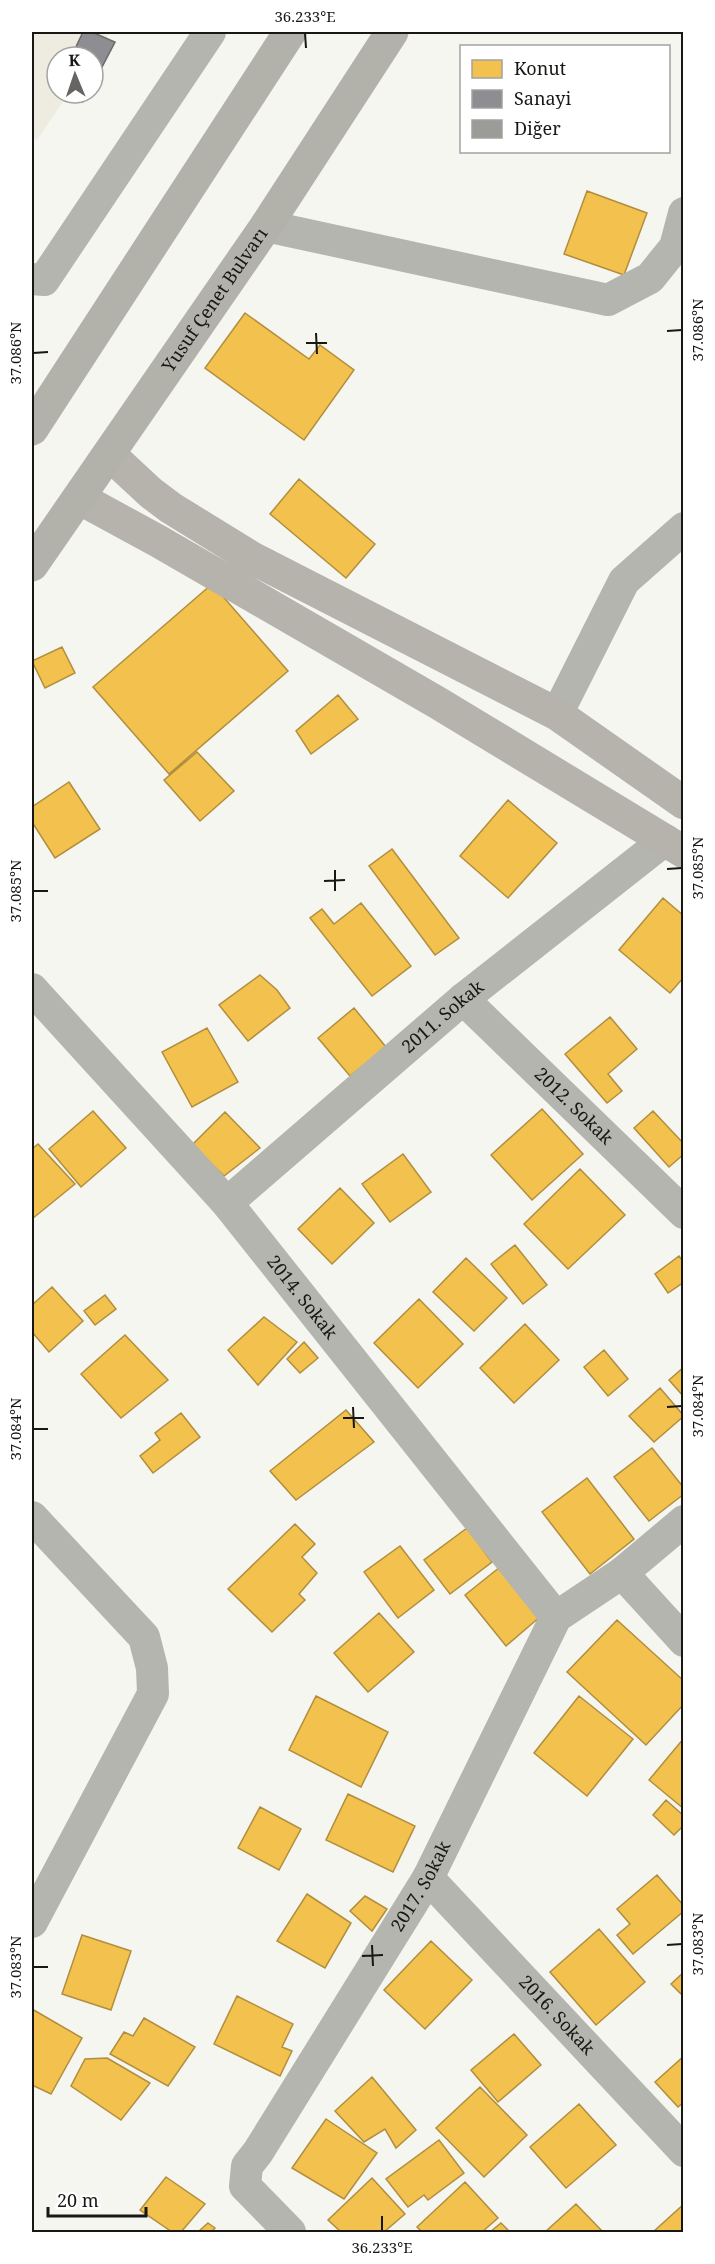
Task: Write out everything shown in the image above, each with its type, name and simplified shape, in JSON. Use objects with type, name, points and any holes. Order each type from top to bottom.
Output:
[{"type":"highway","points":[[32,429],[290,32]]},
{"type":"highway","name":"Yusuf Çenet Bulvarı","points":[[32,565],[266,226],[392,32]]},
{"type":"main road","points":[[109,454],[171,508],[252,558],[557,714],[684,803]]},
{"type":"main road","points":[[79,498],[438,703],[674,846]]},
{"type":"street","points":[[32,279],[44,280],[210,32]]},
{"type":"street","points":[[266,226],[608,300],[650,278],[675,247],[684,213]]},
{"type":"street","points":[[557,714],[624,581],[684,528]]},
{"type":"street","name":"2011. Sokak","points":[[227,1203],[463,999],[674,846]]},
{"type":"street","name":"2014. Sokak","points":[[32,989],[227,1203],[556,1617]]},
{"type":"street","name":"2012. Sokak","points":[[463,999],[684,1213]]},
{"type":"street","points":[[32,1517],[144,1637],[152,1668],[153,1694],[32,1922]]},
{"type":"street","points":[[556,1617],[622,1573],[684,1521]]},
{"type":"street","points":[[622,1573],[684,1641]]},
{"type":"street","name":"2017. Sokak","points":[[290,2232],[245,2186],[247,2166],[258,2152],[428,1878],[556,1617]]},
{"type":"street","name":"2016. Sokak","points":[[428,1878],[684,2151]]},
{"type":"shaded area","points":[[32,32],[110,32],[101,45],[45,45],[45,105],[61,105],[36,141],[32,131]]},
{"type":"building: Konut","points":[[587,191],[647,213],[624,275],[564,254]]},
{"type":"building: Konut","points":[[245,313],[309,359],[320,345],[354,370],[304,440],[205,368]]},
{"type":"building: Konut","points":[[299,479],[375,544],[346,578],[270,514]]},
{"type":"building: Konut","points":[[212,584],[288,671],[169,774],[93,687]]},
{"type":"building: Konut","points":[[62,647],[75,673],[45,688],[32,661]]},
{"type":"building: Konut","points":[[338,695],[358,719],[311,754],[296,731]]},
{"type":"building: Konut","points":[[197,752],[234,791],[200,821],[164,780]]},
{"type":"building: Konut","points":[[69,782],[100,829],[55,858],[32,822],[32,807]]},
{"type":"building: Konut","points":[[508,800],[557,843],[508,898],[460,856]]},
{"type":"building: Konut","points":[[392,849],[459,938],[435,955],[369,866]]},
{"type":"building: Konut","points":[[663,898],[684,916],[684,977],[670,993],[619,950]]},
{"type":"building: Konut","points":[[361,903],[411,966],[372,996],[310,918],[322,909],[334,924]]},
{"type":"building: Konut","points":[[260,975],[277,990],[290,1008],[248,1041],[219,1005]]},
{"type":"building: Konut","points":[[354,1008],[386,1047],[350,1076],[318,1038]]},
{"type":"building: Konut","points":[[610,1017],[637,1049],[608,1074],[622,1091],[607,1103],[565,1054]]},
{"type":"building: Konut","points":[[207,1028],[238,1082],[192,1107],[162,1052]]},
{"type":"building: Konut","points":[[542,1109],[583,1154],[532,1200],[491,1155]]},
{"type":"building: Konut","points":[[93,1111],[126,1148],[81,1187],[49,1149]]},
{"type":"building: Konut","points":[[653,1111],[684,1144],[684,1154],[669,1167],[634,1128]]},
{"type":"building: Konut","points":[[225,1112],[260,1148],[224,1176],[192,1145]]},
{"type":"building: Konut","points":[[38,1144],[75,1184],[32,1219],[32,1149]]},
{"type":"building: Konut","points":[[403,1154],[431,1192],[390,1222],[362,1184]]},
{"type":"building: Konut","points":[[580,1169],[625,1215],[568,1269],[524,1224]]},
{"type":"building: Konut","points":[[340,1188],[374,1223],[332,1264],[298,1229]]},
{"type":"building: Konut","points":[[515,1245],[547,1285],[523,1304],[491,1264]]},
{"type":"building: Konut","points":[[679,1256],[684,1263],[684,1282],[668,1293],[655,1274]]},
{"type":"building: Konut","points":[[466,1258],[507,1298],[474,1331],[433,1292]]},
{"type":"building: Konut","points":[[52,1287],[83,1321],[49,1352],[32,1332],[32,1305]]},
{"type":"building: Konut","points":[[105,1295],[116,1309],[95,1325],[84,1311]]},
{"type":"building: Konut","points":[[419,1299],[463,1344],[418,1388],[374,1343]]},
{"type":"building: Konut","points":[[264,1317],[297,1342],[258,1385],[228,1350]]},
{"type":"building: Konut","points":[[525,1324],[559,1360],[514,1403],[480,1368]]},
{"type":"building: Konut","points":[[125,1335],[168,1380],[121,1418],[81,1374]]},
{"type":"building: Konut","points":[[304,1342],[318,1358],[300,1373],[287,1359]]},
{"type":"building: Konut","points":[[604,1350],[628,1379],[608,1396],[584,1367]]},
{"type":"building: Konut","points":[[684,1367],[684,1397],[669,1380]]},
{"type":"building: Konut","points":[[660,1388],[684,1416],[654,1442],[629,1416]]},
{"type":"building: Konut","points":[[346,1410],[374,1442],[296,1500],[270,1471]]},
{"type":"building: Konut","points":[[181,1413],[200,1437],[153,1473],[140,1456],[160,1440],[155,1433]]},
{"type":"building: Konut","points":[[652,1448],[684,1488],[684,1494],[649,1521],[614,1477]]},
{"type":"building: Konut","points":[[587,1478],[634,1539],[590,1574],[542,1512]]},
{"type":"building: Konut","points":[[295,1524],[315,1544],[302,1557],[317,1573],[299,1594],[305,1600],[272,1632],[228,1589]]},
{"type":"building: Konut","points":[[467,1528],[492,1562],[450,1594],[424,1560]]},
{"type":"building: Konut","points":[[400,1546],[434,1590],[398,1618],[364,1572]]},
{"type":"building: Konut","points":[[500,1567],[541,1616],[506,1646],[465,1595]]},
{"type":"building: Konut","points":[[379,1613],[414,1652],[368,1692],[334,1653]]},
{"type":"building: Konut","points":[[617,1620],[684,1681],[684,1704],[646,1745],[567,1672]]},
{"type":"building: Konut","points":[[316,1696],[388,1732],[361,1787],[289,1750]]},
{"type":"building: Konut","points":[[579,1696],[633,1739],[587,1796],[534,1753]]},
{"type":"building: Konut","points":[[684,1738],[684,1809],[649,1780]]},
{"type":"building: Konut","points":[[348,1794],[415,1826],[393,1872],[326,1840]]},
{"type":"building: Konut","points":[[666,1800],[684,1816],[684,1825],[674,1835],[653,1815]]},
{"type":"building: Konut","points":[[260,1807],[301,1829],[279,1870],[238,1848]]},
{"type":"building: Konut","points":[[657,1875],[684,1906],[684,1911],[633,1954],[617,1935],[630,1924],[617,1909]]},
{"type":"building: Konut","points":[[307,1894],[351,1923],[325,1968],[277,1941]]},
{"type":"building: Konut","points":[[365,1896],[387,1909],[372,1931],[350,1911]]},
{"type":"building: Konut","points":[[599,1929],[645,1982],[596,2025],[550,1972]]},
{"type":"building: Konut","points":[[82,1935],[131,1951],[111,2010],[62,1994]]},
{"type":"building: Konut","points":[[431,1941],[472,1980],[425,2029],[384,1990]]},
{"type":"building: Konut","points":[[684,1972],[684,1997],[671,1984]]},
{"type":"building: Konut","points":[[237,1996],[293,2024],[282,2047],[292,2051],[280,2076],[214,2044]]},
{"type":"building: Konut","points":[[32,2009],[82,2038],[51,2094],[32,2085]]},
{"type":"building: Konut","points":[[144,2018],[195,2047],[168,2086],[110,2054],[124,2032],[133,2036]]},
{"type":"building: Konut","points":[[514,2034],[541,2065],[498,2102],[471,2070]]},
{"type":"building: Konut","points":[[684,2056],[684,2102],[678,2107],[655,2082]]},
{"type":"building: Konut","points":[[107,2058],[150,2083],[121,2120],[71,2086],[85,2059]]},
{"type":"building: Konut","points":[[372,2077],[416,2130],[396,2148],[385,2129],[364,2142],[335,2111]]},
{"type":"building: Konut","points":[[480,2087],[527,2135],[484,2177],[436,2128]]},
{"type":"building: Konut","points":[[579,2104],[616,2145],[566,2188],[530,2147]]},
{"type":"building: Konut","points":[[326,2119],[377,2153],[344,2199],[292,2168]]},
{"type":"building: Konut","points":[[439,2140],[464,2173],[428,2200],[424,2195],[408,2207],[386,2179]]},
{"type":"building: Konut","points":[[166,2177],[205,2204],[181,2232],[172,2232],[140,2210]]},
{"type":"building: Konut","points":[[372,2178],[405,2214],[384,2232],[341,2232],[328,2220]]},
{"type":"building: Konut","points":[[465,2182],[498,2218],[482,2232],[422,2232],[417,2227]]},
{"type":"building: Konut","points":[[576,2204],[603,2232],[545,2232]]},
{"type":"building: Konut","points":[[684,2204],[684,2232],[653,2232]]},
{"type":"building: Konut","points":[[208,2223],[215,2228],[211,2232],[198,2232]]},
{"type":"building: Konut","points":[[501,2223],[510,2232],[490,2232]]},
{"type":"building: Sanayi","points":[[83,32],[92,32],[115,42],[105,61],[105,45],[77,45]]}]
